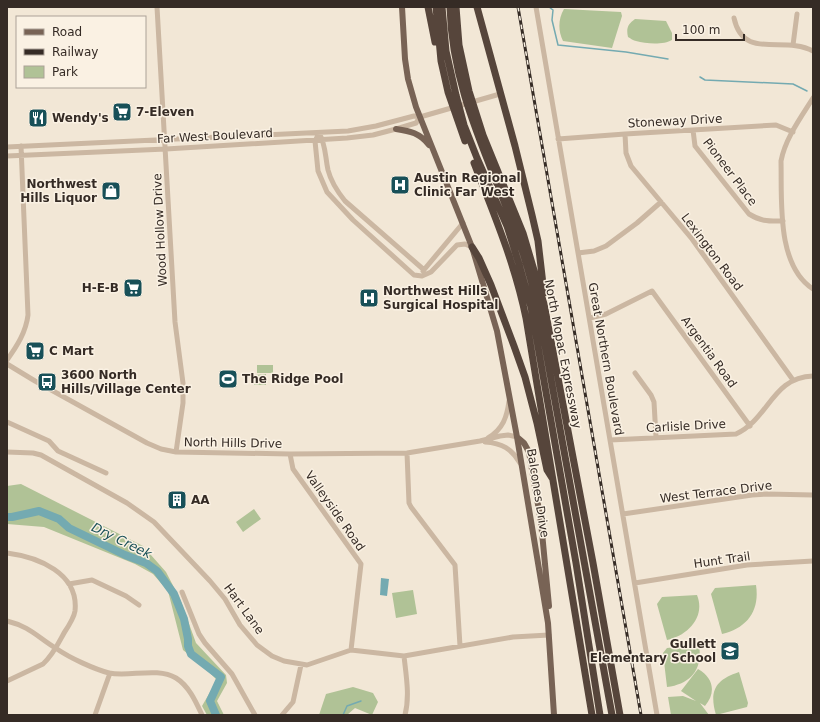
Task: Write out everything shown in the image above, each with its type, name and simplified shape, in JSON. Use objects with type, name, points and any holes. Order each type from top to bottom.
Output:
[{"type":"highway","points":[[428,7],[435,43],[448,92],[458,122],[509,252],[518,283],[526,318],[592,715]]},
{"type":"highway","points":[[436,7],[441,61]]},
{"type":"highway","points":[[442,7],[446,51],[456,95],[470,140],[507,226],[534,319],[576,563],[600,715]]},
{"type":"highway","points":[[450,7],[454,49],[467,106],[478,138],[513,224],[532,282],[580,532],[612,715]]},
{"type":"highway","name":"North Mopac Expressway","points":[[456,7],[459,45],[470,97],[483,135],[523,233],[544,304],[620,715]]},
{"type":"highway","points":[[477,7],[515,146],[538,241],[544,289],[544,304]]},
{"type":"highway","points":[[499,210],[507,237],[509,252]]},
{"type":"highway","points":[[472,247],[488,278],[525,377],[536,416],[547,470],[554,482]]},
{"type":"highway","points":[[580,532],[602,620]]},
{"type":"main road","points":[[402,7],[403,41],[408,79],[420,117],[472,247],[497,331],[517,438]]},
{"type":"main road","points":[[396,129],[418,134],[426,141],[434,152]]},
{"type":"main road","name":"Balcones Drive","points":[[517,438],[548,623],[554,715]]},
{"type":"main road","name":"Balcones Drive","points":[[517,438],[524,443],[529,452],[541,522],[549,605],[548,623]]},
{"type":"street","name":"Wood Hollow Drive","points":[[157,7],[166,140],[175,322],[183,384],[183,399],[176,452]]},
{"type":"street","name":"Great Northern Boulevard","points":[[536,7],[657,715]]},
{"type":"street","points":[[793,45],[796,14]]},
{"type":"street","points":[[734,18],[736,27],[743,38],[750,43],[793,45],[808,48],[813,51]]},
{"type":"street","name":"Far West Boulevard","points":[[7,147],[350,130],[376,126],[414,116],[420,117],[500,94]]},
{"type":"street","points":[[813,98],[784,149],[780,161],[785,242],[793,266],[800,278],[813,289]]},
{"type":"street","name":"Far West Boulevard","points":[[7,156],[315,141],[373,135],[416,123],[420,117]]},
{"type":"street","name":"Stoneway Drive","points":[[558,139],[776,125],[793,132]]},
{"type":"street","name":"Pioneer Place","points":[[693,130],[695,146],[749,214],[757,220],[766,222],[783,221]]},
{"type":"street","points":[[319,132],[324,140],[328,170],[333,186],[345,201],[423,269]]},
{"type":"street","points":[[319,132],[315,141],[318,171],[320,179],[327,192],[353,220],[414,275],[422,276],[431,272],[457,245],[464,244],[472,247]]},
{"type":"street","name":"Lexington Road","points":[[625,134],[626,153],[631,166],[692,239],[793,380]]},
{"type":"street","points":[[7,360],[21,338],[28,315],[21,146]]},
{"type":"street","points":[[578,253],[594,251],[606,246],[637,223],[661,202]]},
{"type":"street","points":[[353,220],[357,212]]},
{"type":"street","points":[[422,276],[423,269],[463,223]]},
{"type":"street","name":"Argentia Road","points":[[590,318],[606,314],[652,290],[750,426]]},
{"type":"street","name":"North Hills Drive","points":[[7,364],[147,443],[161,449],[176,452],[290,454],[407,453],[480,441],[500,436],[508,435],[517,438]]},
{"type":"street","points":[[634,373],[654,402],[656,437]]},
{"type":"street","name":"Carlisle Drive","points":[[610,440],[736,434],[750,426],[760,416],[777,393],[793,380],[813,376]]},
{"type":"street","points":[[480,441],[497,432],[502,425],[507,415],[509,397]]},
{"type":"street","points":[[7,422],[49,441],[58,451],[106,473]]},
{"type":"street","name":"North Hills Drive","points":[[480,441],[505,446],[514,454],[523,467]]},
{"type":"street","name":"Hart Lane","points":[[7,452],[33,453],[41,455],[127,503],[154,522],[210,581],[225,600],[240,625],[257,645],[272,656],[284,661],[307,665],[351,650],[404,656],[513,637],[549,635]]},
{"type":"street","points":[[407,453],[409,503],[455,565],[460,646]]},
{"type":"street","name":"Valleyside Road","points":[[290,454],[293,470],[360,564],[351,650]]},
{"type":"street","name":"West Terrace Drive","points":[[623,514],[752,495],[813,495]]},
{"type":"street","points":[[7,553],[29,557],[44,562],[59,572],[69,584],[74,600],[75,612],[56,649],[43,664],[7,681]]},
{"type":"street","name":"Hunt Trail","points":[[635,583],[747,565],[813,561]]},
{"type":"street","points":[[69,584],[92,580],[126,596],[139,605]]},
{"type":"street","points":[[182,592],[199,634],[232,674],[255,715]]},
{"type":"street","points":[[7,621],[21,624],[73,659],[110,673],[155,673],[175,678],[189,691],[202,715]]},
{"type":"street","points":[[404,656],[407,690],[407,707],[405,715]]},
{"type":"street","points":[[282,715],[293,702],[301,665]]},
{"type":"street","points":[[95,715],[110,673]]},
{"type":"green space","points":[[564,9],[621,12],[622,16],[612,48],[563,41],[559,25]]},
{"type":"green space","points":[[635,19],[666,21],[672,33],[672,40],[669,42],[655,44],[635,41],[628,37],[627,29]]},
{"type":"green space","points":[[257,365],[273,365],[273,373],[257,373]]},
{"type":"green space","points":[[266,374],[266,385],[254,385],[254,375]]},
{"type":"green space","points":[[21,484],[143,546],[166,572],[180,599],[196,643],[226,675],[227,683],[217,701],[224,715],[207,715],[202,706],[217,680],[202,665],[183,650],[168,591],[153,574],[135,564],[44,527],[7,524],[7,486]]},
{"type":"green space","points":[[254,509],[261,519],[243,532],[236,522]]},
{"type":"green space","points":[[756,585],[756,603],[750,617],[745,623],[722,634],[711,594],[715,588]]},
{"type":"green space","points":[[413,590],[417,614],[396,618],[392,593]]},
{"type":"green space","points":[[697,595],[699,611],[693,624],[688,630],[674,638],[667,640],[657,604],[662,597]]},
{"type":"green space","points":[[699,645],[699,661],[694,674],[683,683],[667,687],[663,653],[667,648]]},
{"type":"green space","points":[[698,669],[707,677],[712,686],[709,701],[705,706],[700,703],[709,715],[671,715],[668,697],[683,696],[696,701],[681,691]]},
{"type":"green space","points":[[739,672],[748,703],[747,707],[716,715],[713,699],[716,688],[724,679]]},
{"type":"green space","points":[[353,687],[373,693],[378,702],[372,715],[355,708],[347,715],[319,715],[326,694]]},
{"type":"water","points":[[381,578],[389,579],[387,596],[380,595]]},
{"type":"waterway","points":[[549,7],[553,10],[552,20],[558,45],[626,52],[668,59]]},
{"type":"waterway","points":[[700,77],[705,80],[793,84],[807,91]]},
{"type":"waterway","name":"Dry Creek","points":[[7,517],[39,511],[59,519],[69,528],[125,555],[146,563],[157,571],[174,594],[184,619],[188,646],[191,654],[221,677],[210,701],[216,715]]},
{"type":"waterway","points":[[343,715],[347,706],[361,701]]},
{"type":"railway","points":[[518,7],[641,715]]},
{"type":"place","name":"7-Eleven","points":[[122,112]]},
{"type":"place","name":"Wendy's","points":[[38,118]]},
{"type":"place","name":"Austin Regional Clinic Far West","points":[[400,185]]},
{"type":"place","name":"Northwest Hills Liquor","points":[[111,191]]},
{"type":"place","name":"H-E-B","points":[[133,288]]},
{"type":"place","name":"Northwest Hills Surgical Hospital","points":[[369,298]]},
{"type":"place","name":"C Mart","points":[[35,351]]},
{"type":"place","name":"The Ridge Pool","points":[[228,379]]},
{"type":"place","name":"3600 North Hills/Village Center","points":[[47,382]]},
{"type":"place","name":"AA","points":[[177,500]]},
{"type":"place","name":"Gullett Elementary School","points":[[730,651]]}]
